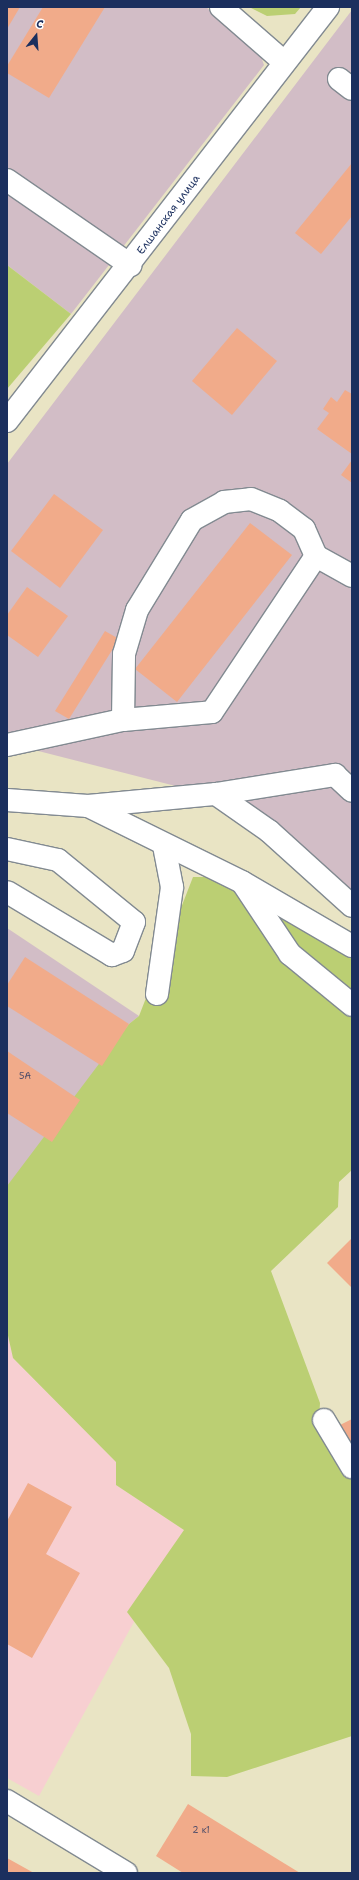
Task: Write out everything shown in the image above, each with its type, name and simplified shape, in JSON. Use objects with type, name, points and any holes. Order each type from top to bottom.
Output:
[{"type":"street","points":[[221,7],[284,62]]},
{"type":"street","name":"Елшанская улица","points":[[7,420],[130,265],[284,62],[328,7]]},
{"type":"street","points":[[7,180],[130,265]]},
{"type":"street","points":[[122,720],[124,654],[137,610],[192,520],[224,502],[251,499],[280,511],[304,529],[316,556],[352,576]]},
{"type":"street","points":[[7,745],[122,720],[212,712],[316,556]]},
{"type":"street","points":[[7,800],[88,806],[216,794],[344,771],[352,791]]},
{"type":"street","points":[[216,794],[269,831],[352,906]]},
{"type":"street","points":[[88,806],[164,846],[242,882],[352,946]]},
{"type":"street","points":[[157,994],[172,887],[164,846]]},
{"type":"street","points":[[7,849],[58,860],[134,922]]},
{"type":"street","points":[[242,882],[290,954],[352,1005]]},
{"type":"street","points":[[7,892],[112,955],[123,950],[134,922],[169,910]]},
{"type":"street","points":[[324,1420],[352,1467]]},
{"type":"street","points":[[7,1801],[126,1873]]},
{"type":"shaded area","points":[[7,7],[206,7],[260,54],[264,65],[71,314],[7,265]]},
{"type":"shaded area","points":[[352,10],[352,898],[250,805],[7,743],[7,464]]},
{"type":"shaded area","points":[[7,928],[139,1016],[129,1024],[7,1197]]},
{"type":"shaded area","points":[[7,1331],[13,1358],[116,1462],[116,1485],[184,1530],[39,1796],[7,1778]]},
{"type":"green space","points":[[249,7],[301,7],[295,14],[267,16]]},
{"type":"green space","points":[[7,265],[71,314],[7,389]]},
{"type":"green space","points":[[193,877],[210,877],[352,957],[352,1170],[339,1182],[338,1207],[271,1271],[320,1403],[319,1420],[352,1478],[352,1736],[227,1777],[191,1776],[191,1734],[169,1668],[127,1612],[184,1530],[116,1485],[116,1462],[13,1358],[7,1331],[7,1186],[129,1024],[139,1016]]},
{"type":"building","points":[[7,7],[20,7],[7,29]]},
{"type":"building","points":[[43,7],[105,7],[49,98],[7,73],[7,66]]},
{"type":"building","points":[[352,163],[352,216],[321,254],[295,233]]},
{"type":"building","points":[[237,328],[277,361],[232,415],[192,381]]},
{"type":"building","points":[[345,390],[352,394],[352,454],[317,429],[329,413],[323,409],[331,397],[337,402]]},
{"type":"building","points":[[352,460],[352,483],[341,475]]},
{"type":"building","points":[[54,494],[103,530],[60,588],[11,551]]},
{"type":"building","points":[[250,523],[292,555],[177,702],[135,669]]},
{"type":"building","points":[[27,587],[68,616],[38,657],[7,635],[7,615]]},
{"type":"building","points":[[105,631],[119,639],[69,719],[55,711]]},
{"type":"building","points":[[25,957],[129,1024],[102,1066],[7,1006],[7,985]]},
{"type":"building","points":[[7,1051],[80,1100],[52,1142],[7,1113]]},
{"type":"building","points":[[352,1238],[352,1286],[351,1287],[327,1263]]},
{"type":"building","points":[[352,1419],[352,1452],[338,1426]]},
{"type":"building","points":[[28,1483],[72,1507],[46,1554],[80,1573],[32,1658],[7,1644],[7,1521]]},
{"type":"building","points":[[188,1804],[300,1873],[183,1873],[156,1856]]},
{"type":"building","points":[[7,1858],[34,1873],[7,1873]]}]
